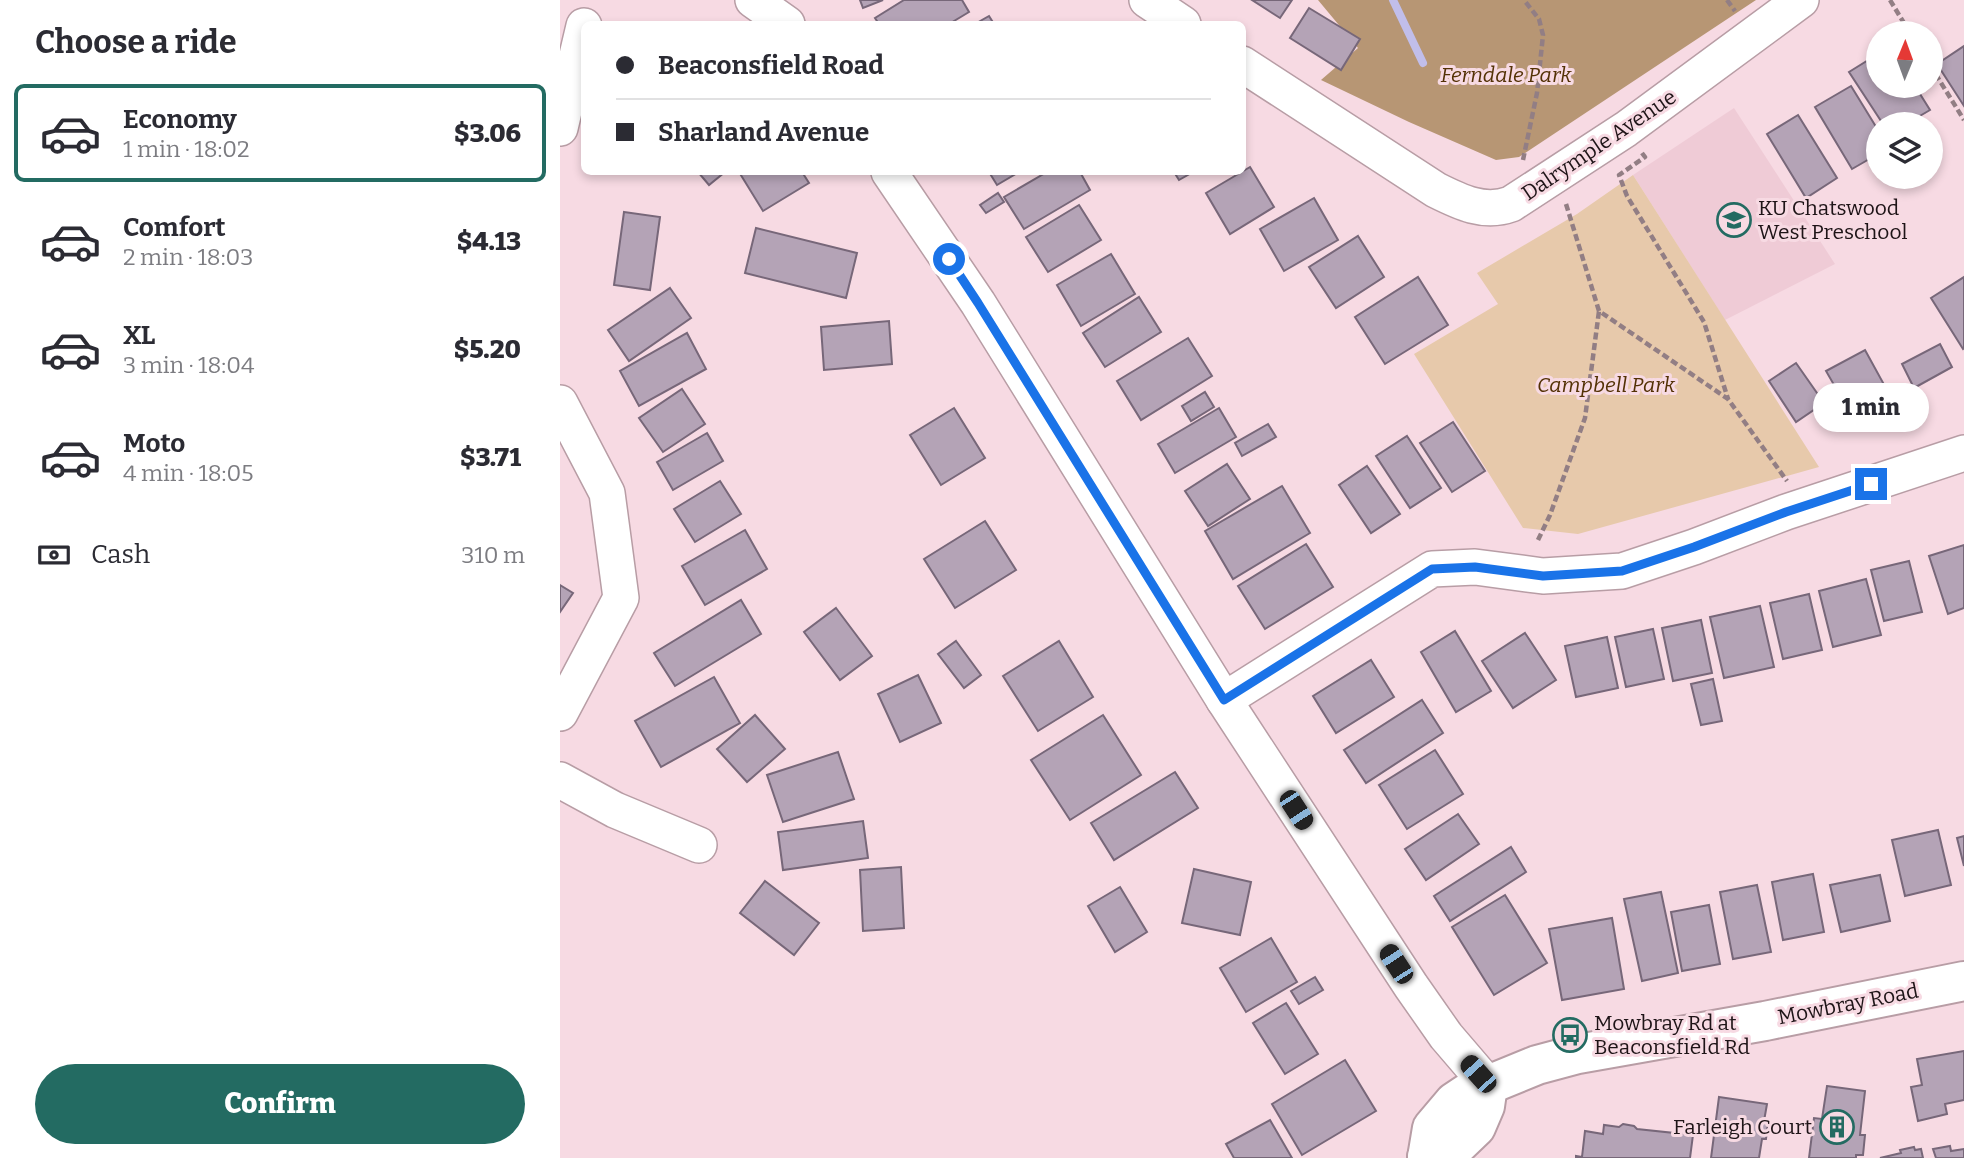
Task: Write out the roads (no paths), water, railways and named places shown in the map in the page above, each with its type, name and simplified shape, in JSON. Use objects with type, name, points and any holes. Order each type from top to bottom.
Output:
[{"type":"main road","name":"Mowbray Road","points":[[1449,1155],[1432,1128],[1454,1102],[1466,1094],[1536,1065],[1964,981]]},
{"type":"street","points":[[586,21],[591,0]]},
{"type":"street","points":[[753,0],[783,21]]},
{"type":"street","points":[[1147,0],[1179,21]]},
{"type":"street","name":"Dalrymple Avenue","points":[[1246,67],[1436,190],[1464,204],[1489,209],[1500,208],[1511,204],[1626,129],[1801,0]]},
{"type":"street","points":[[560,128],[581,41]]},
{"type":"street","points":[[891,175],[978,303],[1224,700],[1411,986],[1446,1036],[1488,1085]]},
{"type":"street","points":[[560,403],[607,493],[621,598],[560,713]]},
{"type":"street","points":[[1224,700],[1432,569],[1475,567],[1543,576],[1622,571],[1964,453]]},
{"type":"street","points":[[560,780],[615,810],[699,845]]},
{"type":"waterway","points":[[1393,0],[1423,63]]},
{"type":"place","name":"KU Chatswood West Preschool","points":[[1734,220]]},
{"type":"place","name":"Mowbray Rd at Beaconsfield Rd","points":[[1570,1035]]},
{"type":"place","name":"Farleigh Court","points":[[1837,1127]]},
{"type":"park label","name":"Ferndale Park","points":[[1506,75]]},
{"type":"park label","name":"Campbell Park","points":[[1606,385]]}]
